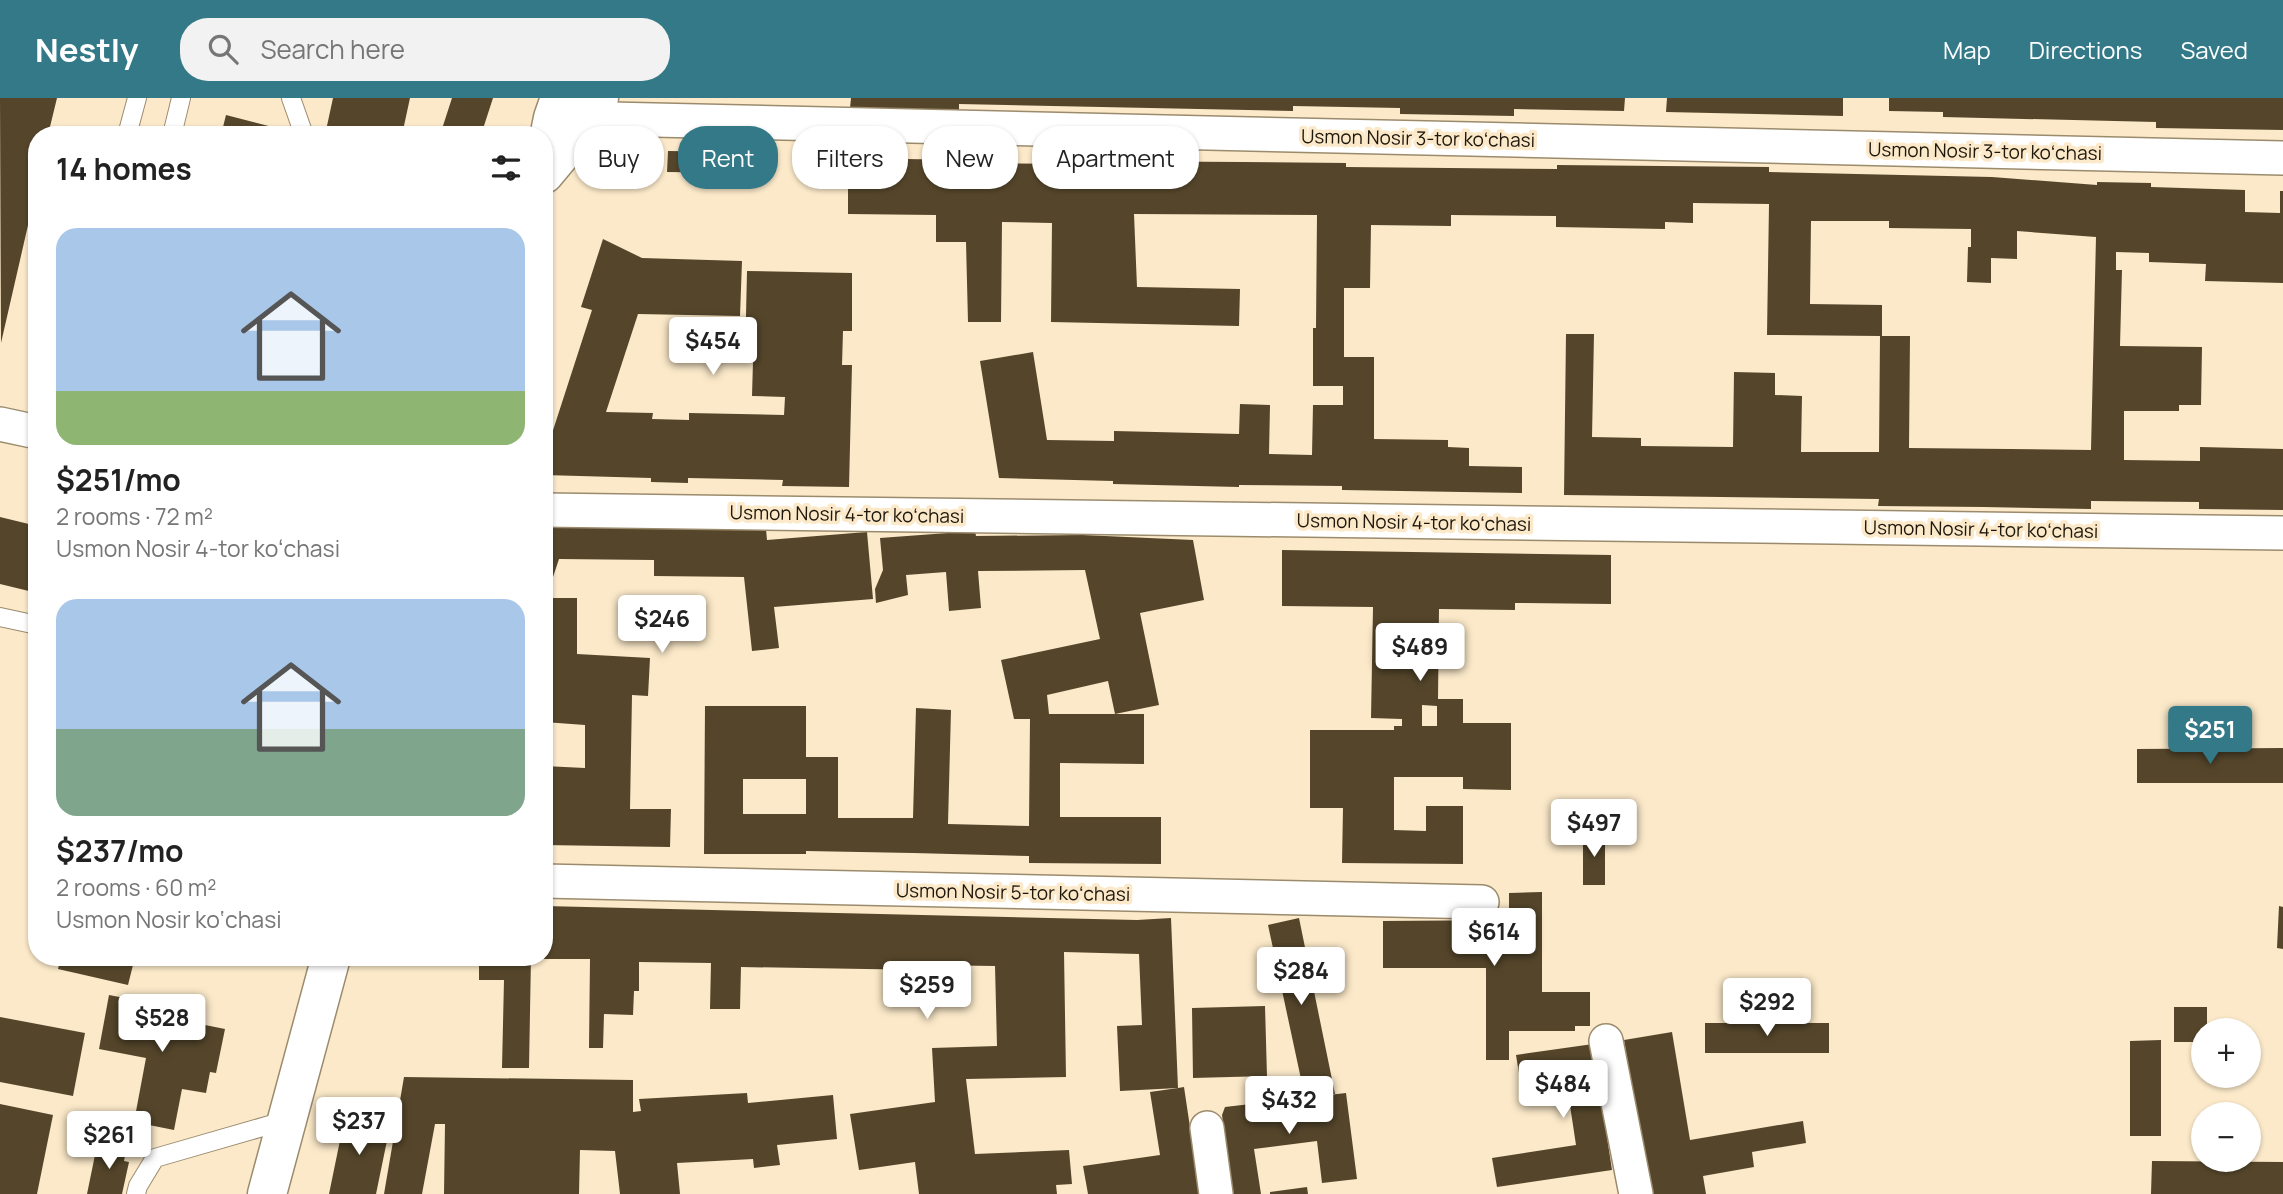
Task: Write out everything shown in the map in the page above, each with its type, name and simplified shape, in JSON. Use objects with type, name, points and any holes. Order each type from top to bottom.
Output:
[{"type":"main road","points":[[553,147],[576,108]]},
{"type":"main road","points":[[553,155],[576,108]]},
{"type":"main road","points":[[267,1194],[329,966]]},
{"type":"street","name":"Usmon Nosir 3-tor koʻchasi","points":[[576,108],[2283,158]]},
{"type":"street","points":[[0,424],[28,430]]},
{"type":"street","name":"Usmon Nosir 4-tor koʻchasi","points":[[553,510],[2283,533]]},
{"type":"street","name":"Usmon Nosir 5-tor koʻchasi","points":[[553,881],[1482,902]]},
{"type":"street","points":[[1606,1041],[1636,1194]]},
{"type":"street","points":[[1207,1128],[1216,1194]]},
{"type":"lane","points":[[129,126],[137,98]]},
{"type":"lane","points":[[174,126],[181,98]]},
{"type":"lane","points":[[291,98],[301,126]]},
{"type":"lane","points":[[0,617],[28,623]]},
{"type":"lane","points":[[136,1194],[155,1158],[287,1120]]},
{"type":"building","points":[[0,98],[57,98],[50,126],[28,126],[28,225],[1,343]]},
{"type":"building","points":[[333,98],[410,98],[404,126],[327,126]]},
{"type":"building","points":[[452,98],[493,98],[484,126],[443,126]]},
{"type":"building","points":[[851,98],[1625,98],[1624,111],[1514,109],[1514,116],[1400,114],[1400,108],[1293,106],[1293,111],[959,104],[959,110],[850,108]]},
{"type":"building","points":[[1667,98],[1843,98],[1843,116],[1666,112]]},
{"type":"building","points":[[1889,98],[2283,98],[2283,130],[2156,128],[2156,122],[1943,117],[1943,112],[1889,111]]},
{"type":"building","points":[[226,115],[269,126],[223,126]]},
{"type":"building","points":[[668,151],[678,151],[678,172],[667,172]]},
{"type":"building","points":[[908,159],[922,159],[922,189],[1018,189],[1018,163],[1032,164],[1032,189],[1199,189],[1199,162],[1346,163],[1346,167],[1557,169],[1557,165],[1769,167],[1769,172],[1992,177],[2097,185],[2097,182],[2151,183],[2151,187],[2245,190],[2245,212],[2280,213],[2280,191],[2283,191],[2283,283],[2205,281],[2206,264],[2149,262],[2149,253],[2116,252],[2116,270],[2122,270],[2120,346],[2202,347],[2201,405],[2179,405],[2179,411],[2124,411],[2124,460],[2200,461],[2200,447],[2283,449],[2283,510],[2199,509],[2199,502],[2091,501],[2091,509],[1878,506],[1879,499],[1564,495],[1566,334],[1594,334],[1592,437],[1641,438],[1641,446],[1733,447],[1734,372],[1775,373],[1775,395],[1802,396],[1801,452],[1879,452],[1880,336],[1767,335],[1769,204],[1693,203],[1693,223],[1665,222],[1665,229],[1556,227],[1556,216],[1451,215],[1451,226],[1371,225],[1370,288],[1344,288],[1344,357],[1374,357],[1374,439],[1448,440],[1448,447],[1469,448],[1469,466],[1522,467],[1522,493],[1342,490],[1342,486],[1113,484],[1113,481],[999,478],[980,361],[1033,352],[1047,440],[1114,441],[1114,431],[1239,434],[1240,404],[1270,405],[1269,454],[1312,455],[1313,405],[1343,405],[1343,386],[1313,386],[1317,215],[1134,214],[1137,287],[1240,289],[1239,326],[1051,322],[1052,223],[1002,222],[1001,322],[968,322],[966,242],[936,242],[936,215],[848,214],[848,189],[908,189]],"holes":[[[1811,221],[1889,221],[1889,228],[1971,229],[1967,282],[1991,283],[1991,258],[2017,259],[2017,231],[2096,237],[2091,450],[1909,448],[1910,336],[1882,336],[1882,305],[1810,304]]]},
{"type":"building","points":[[603,239],[642,258],[742,261],[740,316],[638,314],[606,412],[653,413],[652,419],[689,420],[689,413],[784,415],[785,397],[752,396],[753,361],[745,360],[747,271],[852,273],[852,331],[843,331],[842,365],[852,365],[849,487],[782,486],[783,480],[688,478],[688,483],[651,482],[651,478],[553,475],[553,430],[592,310],[581,307]]},
{"type":"building","points":[[0,517],[28,524],[28,591],[0,584]]},
{"type":"building","points":[[553,527],[766,529],[767,540],[867,532],[873,599],[774,607],[779,648],[752,651],[744,577],[654,576],[654,560],[559,559],[553,577]]},
{"type":"building","points":[[975,531],[976,536],[1083,535],[1193,540],[1204,600],[1140,613],[1159,705],[1115,714],[1144,714],[1144,764],[1060,763],[1060,817],[1161,817],[1161,864],[1029,863],[1029,856],[913,853],[806,851],[806,854],[704,854],[705,706],[806,706],[806,757],[838,757],[838,818],[913,818],[916,708],[951,710],[948,824],[1029,826],[1030,719],[1014,719],[1001,660],[1100,639],[1085,570],[978,571],[981,608],[949,611],[946,572],[906,575],[908,595],[876,603],[875,589],[883,570],[880,538]],"holes":[[[1108,681],[1115,714],[1049,714],[1047,695]],[[743,779],[806,779],[806,814],[743,814]]]},
{"type":"building","points":[[1282,550],[1611,555],[1611,604],[1515,603],[1515,610],[1439,609],[1438,699],[1463,699],[1463,723],[1511,723],[1511,790],[1463,789],[1463,777],[1394,777],[1394,830],[1426,831],[1426,806],[1463,806],[1463,864],[1342,863],[1343,808],[1310,808],[1310,730],[1394,730],[1394,726],[1402,726],[1402,719],[1371,718],[1373,607],[1282,606]],"holes":[[[1422,705],[1437,706],[1437,726],[1422,726]]]},
{"type":"building","points":[[553,598],[577,598],[577,654],[650,658],[648,696],[632,695],[630,809],[671,809],[670,847],[553,845],[553,766],[585,768],[585,725],[553,723]]},
{"type":"building","points":[[2283,748],[2283,783],[2137,783],[2137,749]]},
{"type":"building","points":[[1583,832],[1605,833],[1605,885],[1583,885]]},
{"type":"building","points":[[1542,892],[1542,992],[1590,992],[1590,1026],[1575,1026],[1575,1031],[1509,1031],[1509,1060],[1486,1060],[1486,968],[1383,968],[1383,921],[1509,920],[1509,893]]},
{"type":"building","points":[[553,906],[1137,920],[1171,918],[1178,1088],[1120,1091],[1117,1026],[1142,1025],[1139,954],[1064,952],[1066,1077],[966,1079],[975,1154],[1069,1150],[1072,1184],[1056,1185],[1057,1194],[919,1194],[915,1162],[859,1170],[850,1114],[935,1102],[932,1048],[997,1046],[995,966],[925,965],[925,970],[741,967],[740,1009],[710,1009],[711,963],[639,962],[639,991],[634,991],[633,1015],[604,1014],[603,1048],[589,1048],[590,959],[553,959]]},
{"type":"building","points":[[2279,906],[2283,907],[2283,949],[2277,948]]},
{"type":"building","points":[[1299,918],[1335,1094],[1304,1093],[1268,925]]},
{"type":"building","points":[[59,966],[133,966],[128,985],[58,969]]},
{"type":"building","points":[[479,966],[531,966],[529,1068],[502,1068],[504,980],[479,980]]},
{"type":"building","points":[[109,995],[197,1012],[195,1023],[225,1029],[216,1073],[210,1072],[206,1093],[182,1089],[174,1130],[134,1122],[146,1058],[99,1049]]},
{"type":"building","points":[[1265,1006],[1267,1076],[1193,1078],[1192,1008]]},
{"type":"building","points":[[2174,1007],[2207,1007],[2207,1018],[2191,1018],[2191,1042],[2174,1042]]},
{"type":"building","points":[[0,1017],[85,1033],[73,1096],[0,1082]]},
{"type":"building","points":[[1705,1023],[1829,1023],[1829,1053],[1705,1053]]},
{"type":"building","points":[[1672,1032],[1690,1140],[1803,1121],[1806,1143],[1752,1152],[1754,1167],[1703,1176],[1706,1194],[1650,1194],[1624,1040]]},
{"type":"building","points":[[2161,1040],[2161,1136],[2130,1136],[2130,1041]]},
{"type":"building","points":[[1593,1044],[1612,1170],[1497,1187],[1492,1158],[1576,1145],[1566,1079],[1521,1086],[1516,1055]]},
{"type":"building","points":[[404,1077],[633,1080],[633,1112],[641,1111],[639,1099],[747,1093],[748,1103],[833,1095],[837,1139],[777,1145],[780,1165],[754,1168],[753,1159],[677,1163],[680,1194],[620,1194],[615,1151],[580,1150],[579,1194],[444,1194],[445,1124],[435,1124],[422,1194],[384,1194]]},
{"type":"building","points":[[1184,1087],[1200,1194],[1088,1194],[1083,1166],[1160,1155],[1150,1092]]},
{"type":"building","points":[[1346,1093],[1357,1179],[1322,1183],[1317,1141],[1254,1149],[1261,1194],[1233,1194],[1222,1115],[1225,1107]]},
{"type":"building","points":[[0,1104],[53,1115],[37,1194],[0,1194]]},
{"type":"building","points":[[345,1116],[390,1126],[376,1194],[329,1194]]},
{"type":"building","points":[[108,1141],[127,1145],[124,1161],[129,1162],[122,1194],[87,1194],[95,1155],[104,1157]]},
{"type":"building","points":[[2152,1161],[2191,1161],[2191,1172],[2261,1172],[2261,1162],[2283,1162],[2283,1194],[2151,1194]]},
{"type":"building","points":[[1307,1187],[1308,1194],[1270,1194],[1270,1192]]}]
